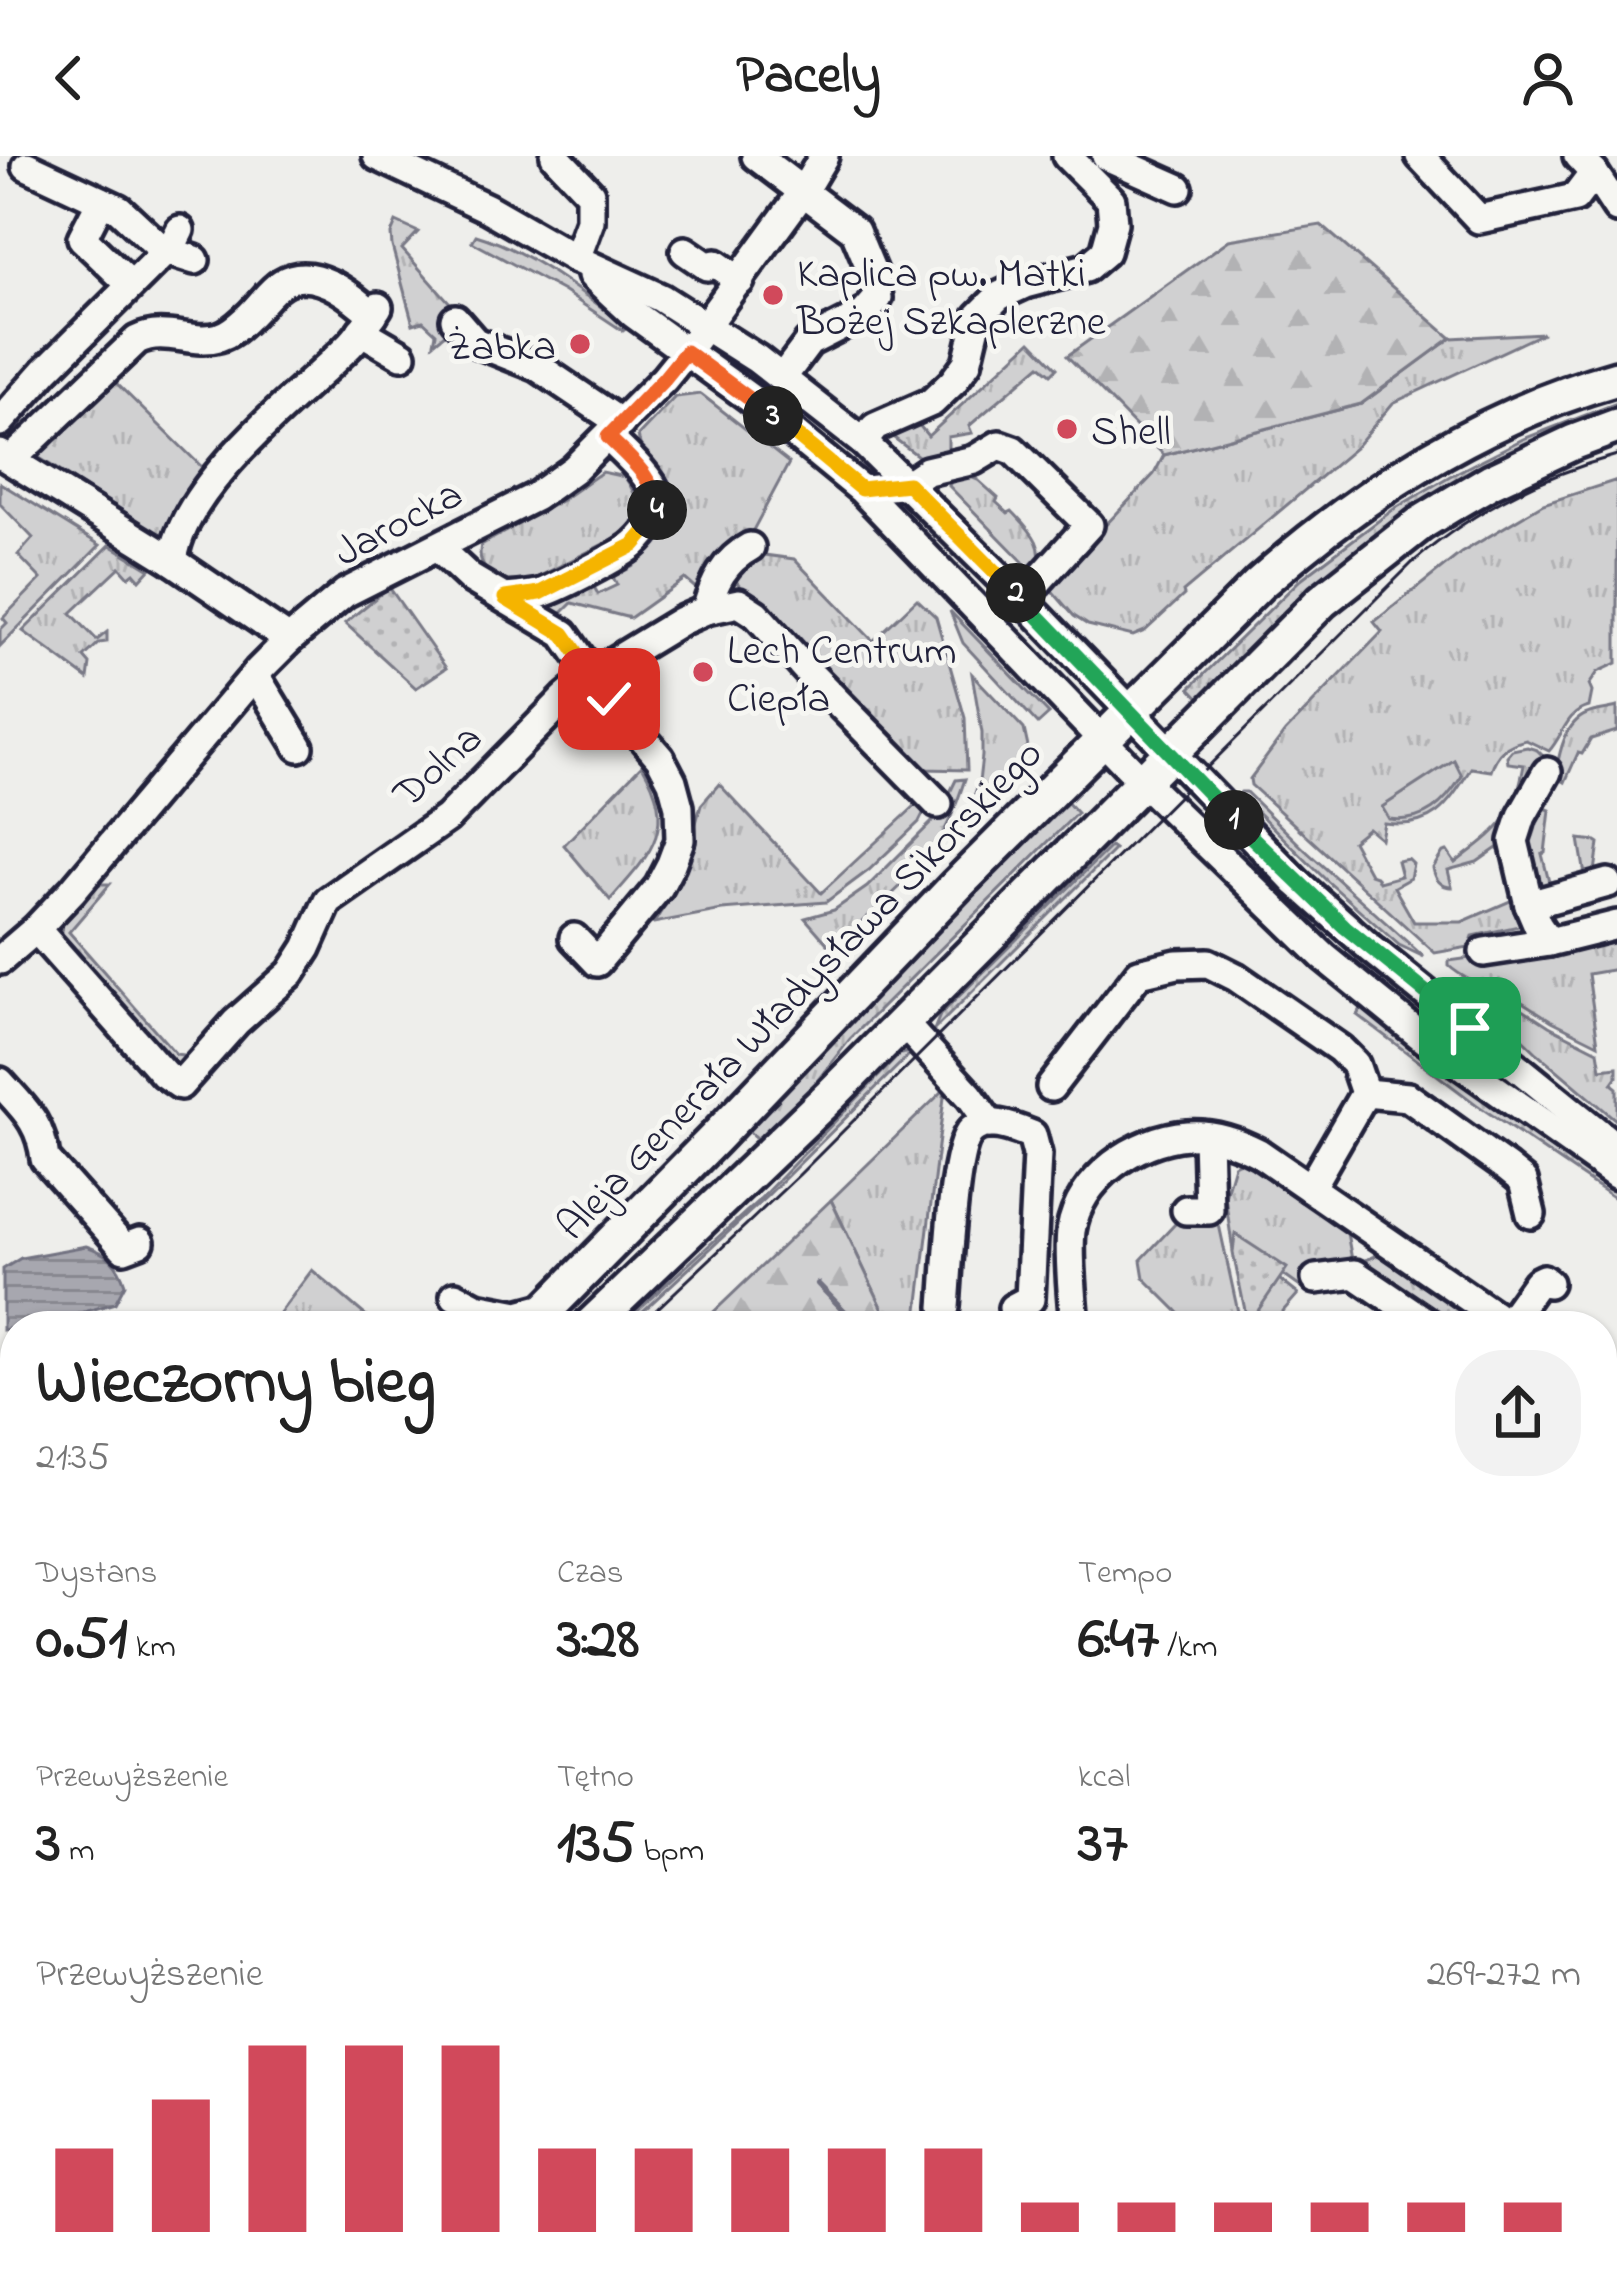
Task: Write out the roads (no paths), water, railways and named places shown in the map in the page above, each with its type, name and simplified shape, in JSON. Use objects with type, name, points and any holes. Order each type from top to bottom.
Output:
[{"type":"main road","name":"Aleja Generała Władysława Sikorskiego","points":[[545,1311],[957,885],[1259,584],[1332,522],[1419,464],[1499,422],[1617,378]]},
{"type":"main road","name":"Aleja Generała Władysława Sikorskiego","points":[[606,1311],[752,1174],[1322,601],[1421,524],[1491,481],[1617,426]]},
{"type":"main road","points":[[716,1138],[752,1174]]},
{"type":"street","points":[[376,156],[662,298],[782,378],[863,442],[1345,927],[1617,1148]]},
{"type":"street","points":[[555,156],[590,193],[590,221],[576,259]]},
{"type":"street","points":[[756,156],[855,231],[878,298],[864,314],[809,342],[782,378]]},
{"type":"street","name":"Jarocka","points":[[0,960],[86,875],[289,640],[345,593],[535,496],[574,469],[615,430],[706,326],[824,156]]},
{"type":"street","points":[[863,442],[874,427],[932,402],[953,382],[967,364],[978,317],[999,296],[1086,268],[1105,252],[1113,223],[1111,200],[1066,156]]},
{"type":"street","points":[[1106,156],[1178,188]]},
{"type":"street","points":[[1420,156],[1479,219],[1575,198],[1586,165]]},
{"type":"street","points":[[1586,165],[1617,208]]},
{"type":"street","points":[[27,166],[119,209],[172,240],[195,260]]},
{"type":"street","points":[[101,201],[82,238],[130,284]]},
{"type":"street","points":[[0,422],[172,240]]},
{"type":"street","points":[[685,251],[740,281]]},
{"type":"street","points":[[576,259],[634,314],[797,434],[861,489],[1143,782],[1307,942],[1426,1040],[1617,1175]]},
{"type":"street","points":[[289,640],[6,457],[137,340],[148,334],[213,339],[230,333],[281,284],[298,277],[338,287],[402,355]]},
{"type":"street","points":[[173,561],[186,520],[217,475],[371,317]]},
{"type":"street","points":[[455,319],[475,342],[538,368],[615,430],[656,493],[657,510],[651,525],[634,545],[540,593],[505,598]]},
{"type":"street","points":[[861,489],[908,484],[927,471],[974,460],[999,445],[1013,450],[1089,525],[1022,599]]},
{"type":"street","points":[[750,547],[724,569],[706,610],[739,603],[756,614],[938,804]]},
{"type":"street","points":[[438,548],[470,578],[564,634],[660,758],[672,781],[680,839],[659,887],[597,962],[574,938]]},
{"type":"street","name":"Dolna","points":[[35,929],[164,1074],[180,1084],[236,1022],[291,973],[328,902],[447,818],[592,675],[706,610]]},
{"type":"street","points":[[255,675],[299,746]]},
{"type":"street","points":[[1547,772],[1514,841],[1529,904],[1549,942]]},
{"type":"street","points":[[1529,904],[1608,883]]},
{"type":"street","points":[[1484,952],[1617,926]]},
{"type":"street","points":[[1051,1087],[1139,973],[1208,963],[1236,977],[1355,1064],[1365,1093],[1310,1188]]},
{"type":"street","points":[[903,1023],[990,1124]]},
{"type":"street","points":[[0,1082],[37,1123],[45,1159],[124,1248],[140,1242]]},
{"type":"street","points":[[1365,1093],[1408,1097],[1507,1168],[1523,1181],[1531,1214]]},
{"type":"street","points":[[945,1307],[959,1162],[968,1133],[990,1124],[1032,1135],[1037,1154],[1030,1299],[1013,1308]]},
{"type":"street","points":[[1075,1311],[1071,1230],[1096,1178],[1154,1142],[1188,1134],[1236,1141],[1489,1311]]},
{"type":"street","points":[[1186,1210],[1209,1210],[1207,1136]]},
{"type":"street","points":[[1316,1280],[1355,1274],[1410,1311]]},
{"type":"street","points":[[1518,1311],[1537,1282],[1548,1283]]},
{"type":"street","points":[[460,1308],[497,1311]]},
{"type":"waterway","points":[[818,1284],[844,1311]]},
{"type":"tram line","points":[[655,1311],[799,1175],[1412,563],[1508,497],[1617,455]]},
{"type":"place","name":"Kaplica pw. Matki Bożej Szkaplerzne","points":[[773,295]]},
{"type":"place","name":"Żabka","points":[[580,344]]},
{"type":"place","name":"Shell","points":[[1067,429]]},
{"type":"place","name":"Lech Centrum Ciepła","points":[[703,672]]}]
